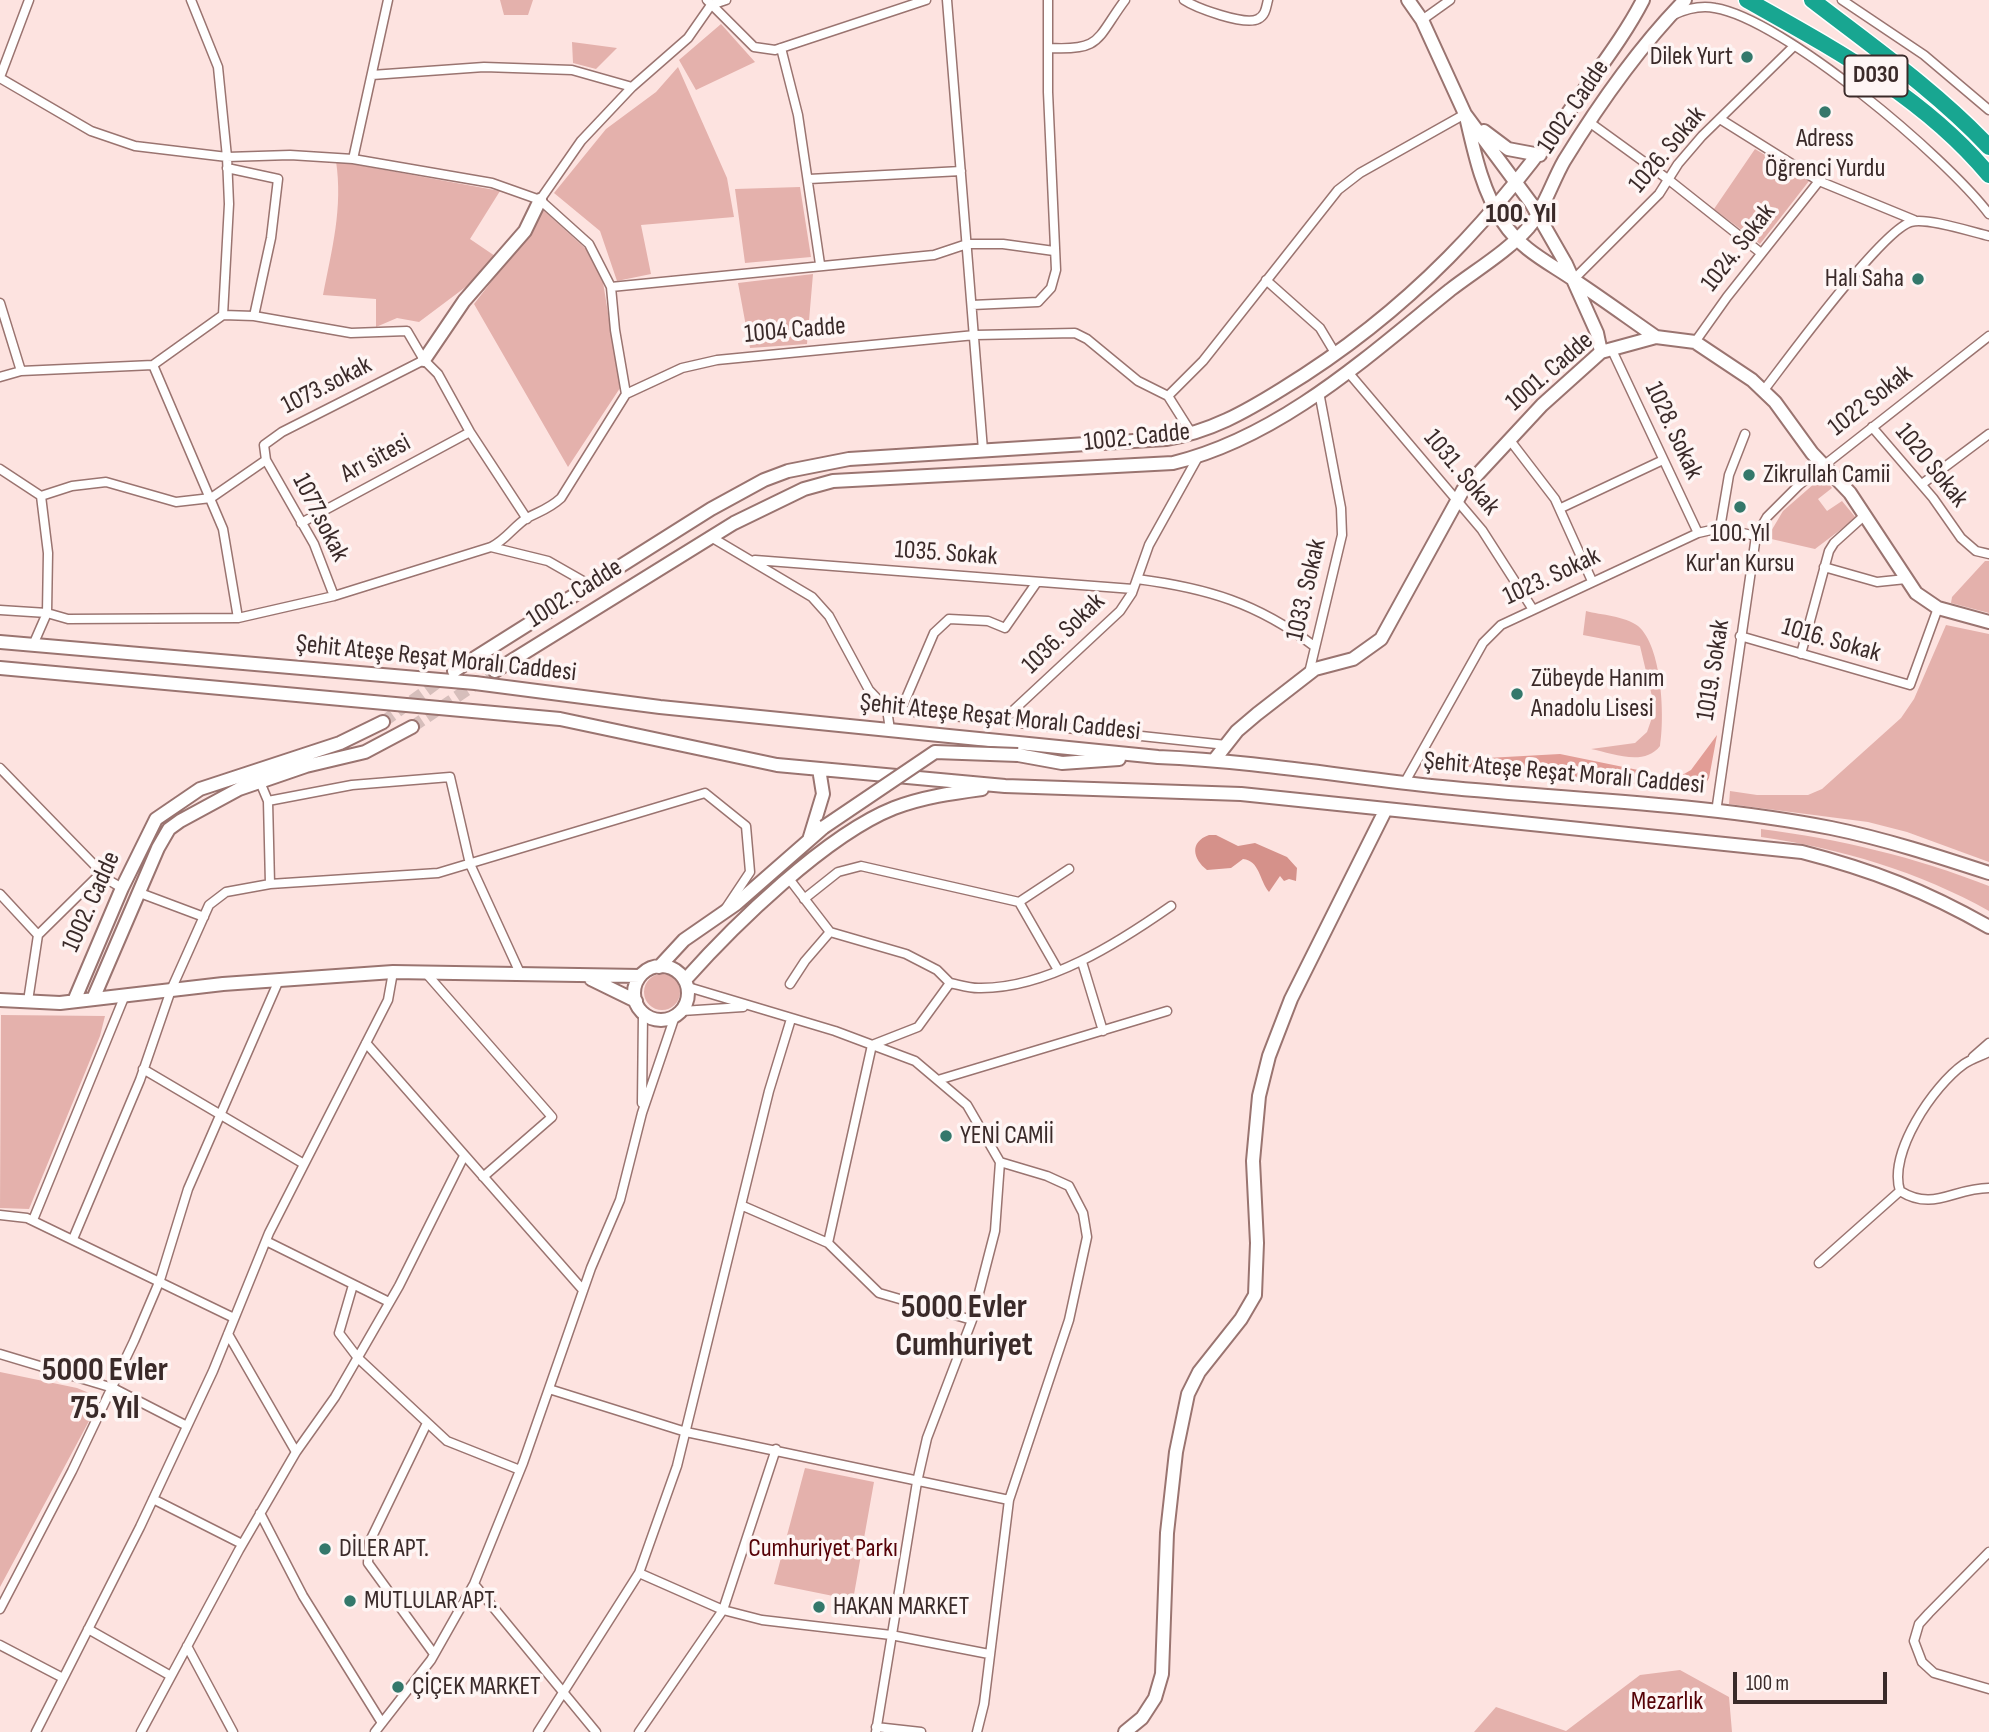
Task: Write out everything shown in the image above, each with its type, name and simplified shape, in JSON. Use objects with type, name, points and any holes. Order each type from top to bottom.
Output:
[{"type":"highway","name":"D030","points":[[1747,0],[1873,73],[1934,121],[1989,175]]},
{"type":"highway","name":"D030","points":[[1816,2],[1904,69],[1989,147]]},
{"type":"main road","points":[[1408,0],[1422,20],[1465,114],[1476,159],[1496,210],[1516,238],[1544,263],[1574,279],[1656,337]]},
{"type":"main road","name":"1002. Cadde","points":[[454,671],[698,517],[764,480],[802,467],[849,459],[1166,439],[1192,435],[1245,412],[1335,353],[1411,295],[1448,261],[1496,210],[1540,155],[1643,0]]},
{"type":"main road","name":"1002. Cadde","points":[[495,671],[711,537],[804,489],[833,481],[1173,463],[1198,457],[1254,431],[1348,372],[1530,226],[1589,122],[1666,19],[1685,0]]},
{"type":"main road","points":[[1465,114],[1508,149],[1540,155]]},
{"type":"main road","points":[[1465,114],[1537,213],[1574,279],[1606,350]]},
{"type":"main road","points":[[424,360],[464,301],[525,231],[540,200]]},
{"type":"main road","name":"1001. Cadde","points":[[1215,759],[1257,714],[1309,673],[1325,665],[1365,654],[1381,639],[1457,499],[1509,439],[1606,350],[1656,337],[1695,342],[1764,390],[1865,515],[1916,593],[1938,608],[1989,622]]},
{"type":"main road","points":[[1335,353],[1348,372]]},
{"type":"main road","points":[[1192,435],[1198,457]]},
{"type":"main road","points":[[983,450],[985,473]]},
{"type":"main road","points":[[698,517],[711,537]]},
{"type":"main road","points":[[590,585],[603,604]]},
{"type":"main road","name":"Şehit Ateşe Reşat Moralı Caddesi","points":[[0,642],[475,683],[660,707],[1158,757],[1215,759],[1405,782],[1716,811],[1830,828],[1894,843],[1989,873]]},
{"type":"main road","points":[[0,668],[560,719],[777,765],[1005,786],[1241,794],[1802,852],[1874,871],[1945,902],[1989,927]]},
{"type":"main road","name":"1002. Cadde","points":[[93,999],[169,829],[259,776],[383,722]]},
{"type":"main road","name":"1002. Cadde","points":[[74,1001],[122,888],[156,819],[200,789],[365,752],[412,727]]},
{"type":"main road","points":[[0,1000],[74,1001],[279,980],[393,972],[520,973],[588,978],[640,976],[659,967],[684,940],[723,914],[824,827],[935,752],[1018,755],[1062,763],[1158,757]]},
{"type":"main road","points":[[809,841],[823,794],[819,769]]},
{"type":"main road","points":[[686,984],[719,942],[832,843],[891,809],[933,795],[1005,786]]},
{"type":"main road","points":[[1125,1732],[1142,1718],[1155,1698],[1162,1674],[1167,1533],[1176,1452],[1188,1394],[1199,1372],[1241,1319],[1255,1295],[1257,1242],[1253,1161],[1259,1096],[1269,1056],[1291,999],[1386,809]]},
{"type":"main road","points":[[122,888],[140,893]]},
{"type":"main road","points":[[640,976],[636,984],[636,1001],[643,1013],[659,1020],[678,1014],[688,996],[686,984],[674,970],[659,967]]},
{"type":"main road","points":[[588,978],[636,1001]]},
{"type":"street","points":[[0,610],[47,613],[68,619],[238,618],[334,596],[491,547],[502,542],[527,519],[546,512],[561,498],[626,394],[611,287],[589,244],[540,200],[492,183],[353,159],[290,155],[227,157],[135,146],[92,131],[0,77],[29,0]]},
{"type":"street","points":[[191,0],[218,67],[228,168],[223,315]]},
{"type":"street","points":[[353,159],[388,0]]},
{"type":"street","points":[[540,200],[580,141],[632,87],[688,38],[709,3],[726,0]]},
{"type":"street","points":[[709,3],[754,47],[781,48],[926,0]]},
{"type":"street","points":[[947,0],[983,450]]},
{"type":"street","points":[[972,305],[1038,302],[1051,288],[1056,270],[1048,0]]},
{"type":"street","points":[[1049,48],[1079,50],[1092,45],[1125,0]]},
{"type":"street","points":[[1184,0],[1195,8],[1248,21],[1258,19],[1266,12],[1268,0]]},
{"type":"street","points":[[1422,20],[1450,0]]},
{"type":"street","points":[[1842,0],[1924,55],[1989,110]]},
{"type":"street","points":[[1666,19],[1697,7],[1714,8],[1745,20],[1793,47],[1842,80],[1911,135],[1955,175],[1989,214]]},
{"type":"street","name":"1026. Sokak","points":[[1574,279],[1641,214],[1669,180],[1686,153],[1793,47]]},
{"type":"street","points":[[781,48],[798,115],[820,264]]},
{"type":"street","points":[[372,75],[484,67],[572,70],[632,87]]},
{"type":"street","points":[[1192,435],[1168,396],[1203,361],[1338,190],[1360,173],[1465,114]]},
{"type":"street","points":[[1720,120],[1819,181],[1917,220],[1989,236]]},
{"type":"street","points":[[1589,122],[1669,180],[1761,253]]},
{"type":"street","points":[[228,168],[278,179],[271,238],[254,316]]},
{"type":"street","points":[[809,179],[961,171]]},
{"type":"street","name":"1024. Sokak","points":[[1695,342],[1819,181]]},
{"type":"street","points":[[1764,390],[1850,280],[1893,234],[1909,222],[1917,220]]},
{"type":"street","points":[[611,287],[820,264],[934,255],[967,244],[1003,244],[1054,251]]},
{"type":"street","points":[[1266,280],[1320,328],[1335,353]]},
{"type":"street","points":[[0,303],[21,371]]},
{"type":"street","points":[[0,377],[21,371],[153,365],[223,315],[254,316],[351,334],[407,331],[424,360],[438,374],[470,432],[527,519]]},
{"type":"street","name":"1004 Cadde","points":[[626,394],[682,368],[717,360],[975,335],[1075,333],[1087,339],[1138,381],[1168,396]]},
{"type":"street","name":"1022 Sokak","points":[[1756,536],[1774,509],[1824,464],[1989,336]]},
{"type":"street","name":"1028. Sokak","points":[[1606,350],[1698,533]]},
{"type":"street","name":"1073.sokak","points":[[265,460],[264,445],[282,432],[424,360]]},
{"type":"street","points":[[153,365],[223,529],[238,618]]},
{"type":"street","name":"1031. Sokak","points":[[1348,372],[1493,545],[1532,608]]},
{"type":"street","name":"1033. Sokak","points":[[1309,673],[1340,549],[1342,523],[1319,392]]},
{"type":"street","name":"1020 Sokak","points":[[1872,427],[1922,484],[1961,538],[1976,551],[1989,554]]},
{"type":"street","name":"Arı sitesi","points":[[301,523],[470,432]]},
{"type":"street","points":[[1720,528],[1729,475],[1745,434]]},
{"type":"street","points":[[1922,484],[1989,434]]},
{"type":"street","points":[[1509,439],[1561,508],[1592,580]]},
{"type":"street","name":"1036. Sokak","points":[[1004,719],[1113,618],[1133,589],[1149,545],[1198,457]]},
{"type":"street","points":[[41,496],[72,486],[106,482],[176,502],[211,498],[265,460]]},
{"type":"street","name":"1077.sokak","points":[[265,460],[314,544],[334,596]]},
{"type":"street","points":[[1561,508],[1663,460]]},
{"type":"street","points":[[0,469],[41,496],[48,553],[47,613],[33,645]]},
{"type":"street","points":[[1801,654],[1824,567],[1834,542],[1865,515]]},
{"type":"street","name":"1023. Sokak","points":[[1405,782],[1488,637],[1509,619],[1698,533],[1720,528],[1756,536]]},
{"type":"street","name":"1019. Sokak","points":[[1716,811],[1756,536]]},
{"type":"street","points":[[711,537],[755,560],[812,597],[829,616],[869,690],[887,709],[890,730]]},
{"type":"street","points":[[491,547],[548,561],[590,585]]},
{"type":"street","name":"1035. Sokak","points":[[755,560],[1133,589]]},
{"type":"street","points":[[1824,567],[1877,582],[1906,579]]},
{"type":"street","points":[[1137,579],[1190,586],[1225,597],[1272,617],[1314,646]]},
{"type":"street","points":[[901,710],[934,633],[949,620],[988,621],[1005,628],[1037,582]]},
{"type":"street","name":"1016. Sokak","points":[[1740,636],[1910,685],[1938,608]]},
{"type":"street","points":[[887,709],[1004,719],[1094,733],[1226,746]]},
{"type":"street","points":[[0,768],[102,872],[122,888]]},
{"type":"street","points":[[259,776],[268,802],[270,884]]},
{"type":"street","points":[[268,802],[352,785],[450,777],[470,864],[520,973]]},
{"type":"street","points":[[73,1238],[143,1069],[171,990],[209,905],[226,892],[270,884],[438,873],[705,793],[746,826],[750,872],[723,914]]},
{"type":"street","points":[[804,899],[838,872],[861,866],[1019,902],[1069,869]]},
{"type":"street","points":[[28,1001],[38,935],[102,872]]},
{"type":"street","points":[[790,880],[830,932],[906,954],[937,970],[950,983],[981,989],[1015,984],[1082,962],[1171,906]]},
{"type":"street","points":[[140,893],[204,917]]},
{"type":"street","points":[[0,894],[38,935]]},
{"type":"street","points":[[1019,902],[1058,970]]},
{"type":"street","points":[[790,985],[805,961],[830,932]]},
{"type":"street","points":[[1082,962],[1103,1031]]},
{"type":"street","points":[[36,1732],[153,1499],[228,1334],[266,1241],[388,1000],[393,972]]},
{"type":"street","points":[[424,972],[552,1117],[483,1177]]},
{"type":"street","points":[[0,1609],[113,1388],[160,1280],[188,1189],[279,980]]},
{"type":"street","points":[[872,1045],[918,1027],[950,983]]},
{"type":"street","points":[[686,984],[915,1061],[967,1105],[1000,1162],[995,1231],[972,1320],[927,1438],[917,1482],[876,1730],[921,1732]]},
{"type":"street","points":[[33,1220],[125,995]]},
{"type":"street","points":[[375,1732],[434,1654],[474,1584],[520,1470],[583,1290],[620,1200],[642,1113],[678,1014],[749,1007]]},
{"type":"street","points":[[938,1080],[1167,1012]]},
{"type":"street","points":[[642,1113],[643,1013]]},
{"type":"street","points":[[538,1732],[639,1573],[686,1432],[769,1091],[791,1019]]},
{"type":"street","points":[[366,1043],[583,1290]]},
{"type":"street","points":[[1989,1043],[1936,1090],[1904,1145],[1896,1177],[1900,1191],[1914,1200],[1934,1201],[1969,1188],[1989,1188]]},
{"type":"street","points":[[828,1243],[872,1045]]},
{"type":"street","points":[[1964,1064],[1989,1052]]},
{"type":"street","points":[[143,1069],[304,1164]]},
{"type":"street","points":[[141,1732],[242,1544],[296,1452],[335,1397],[389,1303],[464,1156]]},
{"type":"street","points":[[977,1732],[1009,1500],[1069,1320],[1087,1237],[1083,1213],[1069,1186],[1047,1176],[1000,1162]]},
{"type":"street","points":[[1819,1263],[1900,1191]]},
{"type":"street","points":[[743,1206],[828,1243],[879,1293],[972,1320]]},
{"type":"street","points":[[0,1215],[33,1220],[234,1318]]},
{"type":"street","points":[[266,1241],[389,1303]]},
{"type":"street","points":[[353,1284],[339,1333],[358,1358],[447,1441],[520,1470]]},
{"type":"street","points":[[228,1334],[296,1452]]},
{"type":"street","points":[[0,1354],[113,1388],[187,1426]]},
{"type":"street","points":[[549,1389],[686,1432],[1009,1500]]},
{"type":"street","points":[[427,1423],[369,1543],[368,1563],[434,1654]]},
{"type":"street","points":[[639,1732],[706,1639],[723,1610],[776,1449]]},
{"type":"street","points":[[153,1499],[242,1544]]},
{"type":"street","points":[[260,1513],[303,1596],[382,1723]]},
{"type":"street","points":[[1989,1552],[1924,1619],[1914,1641],[1922,1662],[1934,1674],[1989,1689]]},
{"type":"street","points":[[639,1573],[723,1610],[762,1620],[891,1635],[989,1654]]},
{"type":"street","points":[[474,1584],[596,1732]]},
{"type":"street","points":[[88,1629],[171,1676]]},
{"type":"street","points":[[0,1645],[63,1678]]},
{"type":"street","points":[[187,1646],[233,1732]]},
{"type":"green space","points":[[500,0],[533,0],[528,15],[504,15]]},
{"type":"green space","points":[[721,24],[755,62],[696,90],[679,60]]},
{"type":"green space","points":[[572,42],[617,48],[596,69],[573,63]]},
{"type":"green space","points":[[678,67],[727,178],[734,217],[641,225],[651,274],[617,281],[600,231],[554,193],[606,129],[656,92]]},
{"type":"green space","points":[[1755,149],[1809,181],[1760,244],[1714,209]]},
{"type":"green space","points":[[336,161],[500,191],[470,239],[495,256],[483,274],[419,322],[397,318],[376,327],[376,299],[323,295],[337,212]]},
{"type":"green space","points":[[800,187],[811,257],[745,263],[735,189]]},
{"type":"green space","points":[[1516,202],[1523,205],[1526,212],[1523,219],[1516,222],[1509,219],[1506,212],[1509,205]]},
{"type":"green space","points":[[541,208],[586,249],[603,282],[620,388],[568,467],[474,304],[529,233]]},
{"type":"green space","points":[[813,274],[807,344],[750,348],[738,283]]},
{"type":"green space","points":[[1823,476],[1832,488],[1818,499],[1827,511],[1842,501],[1856,518],[1815,549],[1767,538],[1783,511]]},
{"type":"green space","points":[[1985,561],[1989,561],[1989,613],[1951,603],[1952,597]]},
{"type":"green space","points":[[1586,611],[1633,623],[1646,636],[1652,649],[1660,683],[1662,718],[1660,746],[1645,756],[1627,757],[1591,749],[1635,743],[1647,732],[1655,709],[1640,646],[1583,635]]},
{"type":"green space","points":[[1946,625],[1989,634],[1989,862],[1907,832],[1868,822],[1729,804],[1730,791],[1757,795],[1808,795],[1822,789],[1901,718],[1914,699]]},
{"type":"green space","points":[[1761,829],[1877,850],[1989,886],[1989,911],[1907,873],[1849,855],[1761,837]]},
{"type":"green space","points":[[662,974],[675,979],[680,992],[675,1005],[662,1010],[649,1005],[644,992],[649,979]]},
{"type":"green space","points":[[1,1015],[105,1016],[100,1036],[29,1209],[0,1208]]},
{"type":"green space","points":[[0,1372],[77,1388],[94,1395],[96,1408],[0,1587]]},
{"type":"green space","name":"Cumhuriyet Parkı","points":[[805,1468],[874,1482],[853,1600],[774,1584]]},
{"type":"green space","name":"Mezarlık","points":[[1680,1670],[1729,1697],[1732,1732],[1474,1732],[1496,1707],[1566,1731],[1640,1675]]},
{"type":"shaded area","points":[[1717,735],[1709,778],[1701,791],[1443,765],[1487,758],[1560,754],[1677,778],[1691,770]]},
{"type":"shaded area","points":[[1209,835],[1216,835],[1238,846],[1255,843],[1287,857],[1297,868],[1296,881],[1284,881],[1280,876],[1269,892],[1253,863],[1243,859],[1231,868],[1207,870],[1195,851],[1198,842]]},
{"type":"tunnel","points":[[412,727],[495,671]]},
{"type":"tunnel","points":[[383,722],[445,677]]},
{"type":"place","name":"Dilek Yurt","points":[[1747,57]]},
{"type":"place","name":"Adress Öğrenci Yurdu","points":[[1825,112]]},
{"type":"place","name":"Halı Saha","points":[[1918,279]]},
{"type":"place","name":"Zikrullah Camii","points":[[1749,475]]},
{"type":"place","name":"100. Yıl Kur'an Kursu","points":[[1740,507]]},
{"type":"place","name":"Zübeyde Hanım Anadolu Lisesi","points":[[1517,694]]},
{"type":"place","name":"YENİ CAMİİ","points":[[946,1136]]},
{"type":"place","name":"DİLER APT.","points":[[325,1549]]},
{"type":"place","name":"MUTLULAR APT.","points":[[350,1601]]},
{"type":"place","name":"HAKAN MARKET","points":[[819,1607]]},
{"type":"place","name":"ÇİÇEK MARKET","points":[[398,1687]]},
{"type":"district","name":"100. Yıl","points":[[1521,215]]},
{"type":"district","name":"5000 Evler Cumhuriyet","points":[[964,1328]]},
{"type":"district","name":"5000 Evler 75. Yıl","points":[[105,1391]]}]
